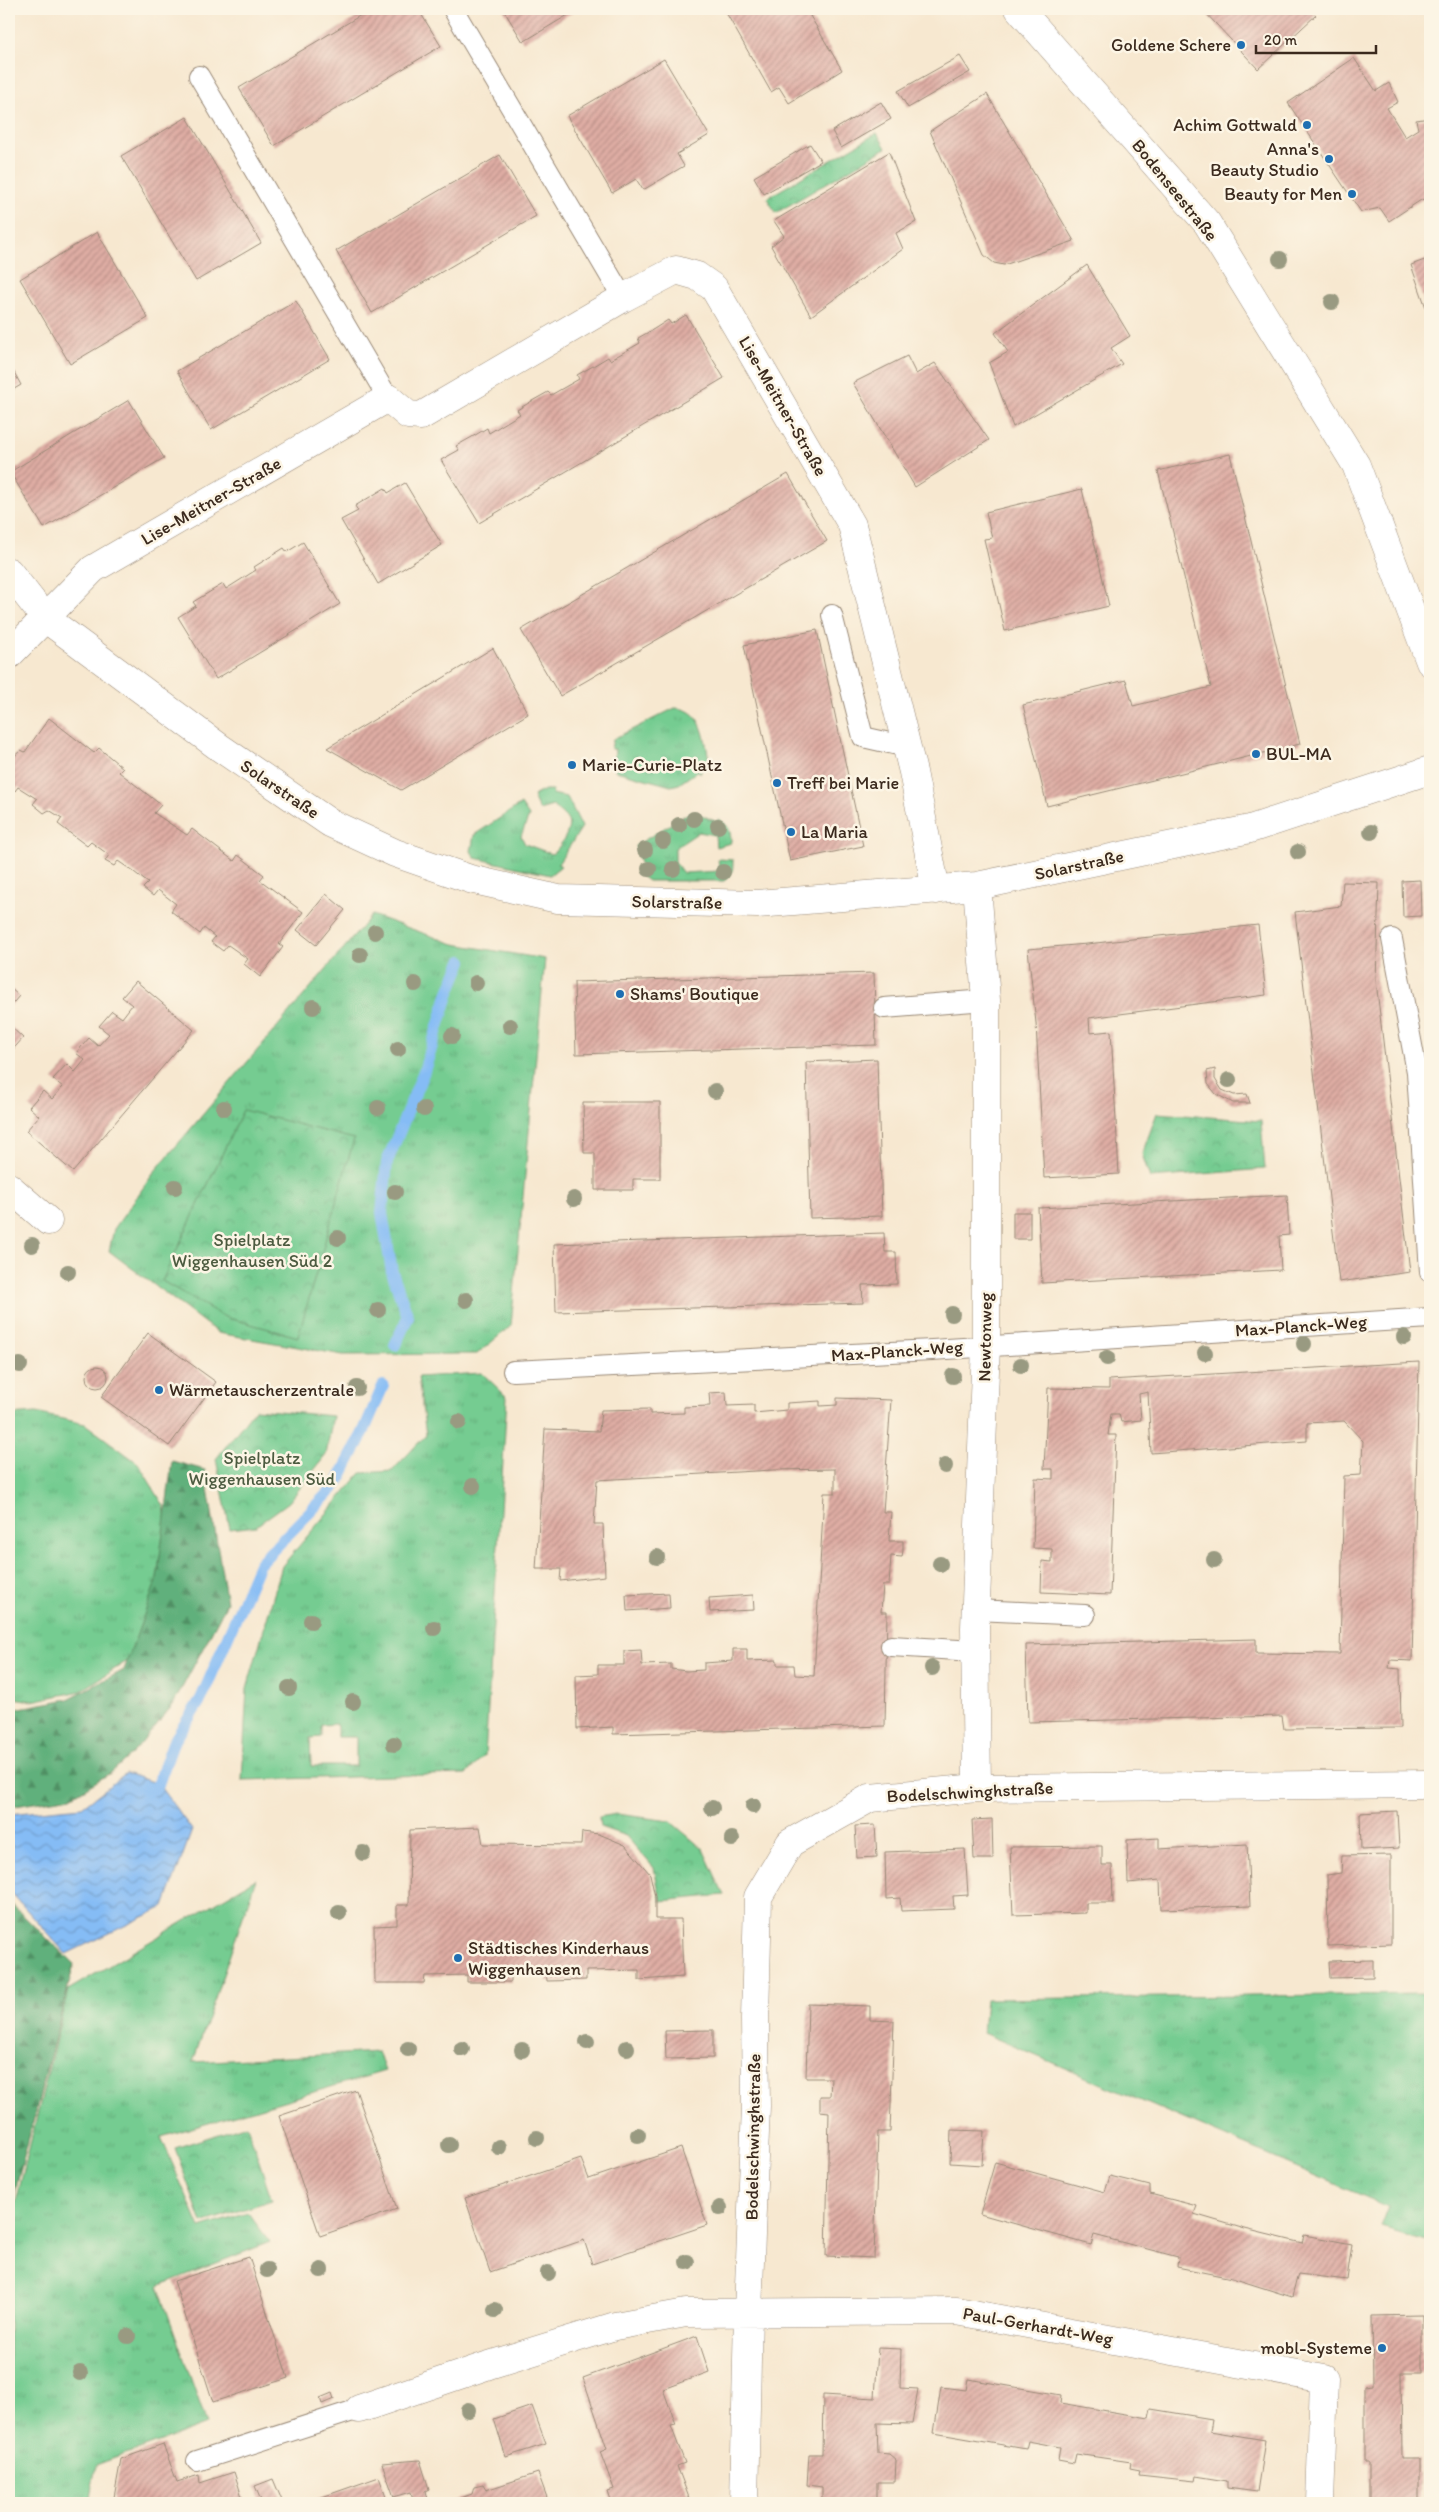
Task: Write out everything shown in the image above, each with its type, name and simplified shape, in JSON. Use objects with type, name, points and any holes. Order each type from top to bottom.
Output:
[{"type":"street","name":"Bodenseestraße","points":[[1019,9],[1207,223],[1356,464],[1430,662]]},
{"type":"street","name":"Lise-Meitner-Straße","points":[[9,655],[93,570],[388,398],[408,415],[420,416],[623,298],[676,270],[697,276],[714,288],[852,525],[907,747],[936,890]]},
{"type":"street","name":"Solarstraße","points":[[9,572],[45,618],[219,747],[330,824],[395,853],[470,879],[568,900],[757,904],[977,886],[1250,828],[1430,770]]},
{"type":"street","name":"Newtonweg","points":[[977,886],[986,1000],[986,1345],[975,1651],[977,1788]]},
{"type":"street","points":[[9,1186],[48,1221]]},
{"type":"street","name":"Bodelschwinghstraße","points":[[744,2503],[748,2312],[756,2106],[758,1897],[790,1843],[870,1798],[977,1788],[1430,1784]]},
{"type":"street","name":"Paul-Gerhardt-Weg","points":[[748,2312],[957,2310],[1324,2379],[1320,2503]]},
{"type":"street","points":[[359,2410],[489,2364],[615,2326],[686,2313],[748,2312]]},
{"type":"lane","points":[[453,9],[623,298]]},
{"type":"lane","name":"Lise-Meitner-Straße","points":[[199,76],[388,398]]},
{"type":"lane","points":[[832,615],[863,736],[907,747]]},
{"type":"lane","points":[[1392,939],[1417,1072],[1430,1272]]},
{"type":"lane","points":[[884,1008],[986,1000]]},
{"type":"lane","name":"Max-Planck-Weg","points":[[513,1371],[932,1350],[986,1345],[1094,1340],[1430,1318]]},
{"type":"lane","points":[[976,1610],[1085,1614]]},
{"type":"lane","points":[[891,1646],[975,1651]]},
{"type":"lane","points":[[197,2461],[359,2410]]},
{"type":"green space","points":[[877,133],[886,148],[776,213],[767,198]]},
{"type":"green space","points":[[675,708],[691,713],[701,725],[709,759],[700,773],[699,770],[679,784],[671,786],[616,771],[614,767],[615,749],[611,749],[613,739]]},
{"type":"green space","points":[[545,790],[553,790],[552,794],[567,797],[582,827],[558,864],[561,866],[550,875],[475,858],[471,851],[474,835],[521,804],[529,816],[521,836],[525,844],[552,854],[555,852],[564,839],[569,825],[565,817],[553,806],[539,810],[533,796]]},
{"type":"green space","points":[[692,811],[717,822],[718,819],[725,823],[730,831],[731,843],[716,847],[715,835],[699,832],[675,848],[675,862],[683,873],[720,871],[718,859],[733,860],[731,874],[724,881],[648,881],[640,875],[643,873],[635,846]]},
{"type":"green space","points":[[372,915],[454,944],[545,959],[511,1326],[477,1354],[343,1355],[218,1333],[109,1251],[114,1229],[155,1171]]},
{"type":"green space","name":"Spielplatz Wiggenhausen Süd 2","points":[[243,1110],[354,1139],[298,1337],[225,1317],[162,1281]]},
{"type":"green space","points":[[1157,1113],[1261,1121],[1265,1169],[1150,1178],[1142,1154]]},
{"type":"green space","points":[[482,1373],[507,1397],[485,1756],[466,1774],[242,1780],[247,1688],[282,1566],[361,1473],[392,1471],[426,1435],[418,1377]],"holes":[[[337,1724],[337,1737],[356,1737],[356,1766],[311,1766],[310,1738],[321,1737],[321,1725]]]},
{"type":"green space","name":"Spielplatz Wiggenhausen Süd","points":[[255,1409],[333,1416],[326,1455],[289,1502],[256,1526],[230,1529],[216,1459]]},
{"type":"green space","points":[[36,1413],[85,1424],[138,1463],[164,1506],[173,1563],[127,1661],[81,1691],[32,1701],[9,1697],[9,1415]]},
{"type":"green space","points":[[172,1461],[205,1470],[227,1603],[173,1705],[135,1751],[112,1772],[71,1797],[9,1807],[9,1710],[68,1699],[124,1670],[157,1579]]},
{"type":"green space","points":[[617,1814],[670,1821],[703,1849],[724,1895],[661,1901],[654,1868],[626,1836],[600,1827],[599,1817]]},
{"type":"green space","points":[[256,1879],[193,2062],[378,2052],[385,2071],[161,2137],[200,2228],[248,2213],[270,2242],[158,2286],[207,2424],[96,2465],[89,2503],[9,2503],[9,2230],[68,1990]]},
{"type":"green space","points":[[9,1902],[74,1964],[9,2215]]},
{"type":"green space","points":[[1430,1994],[1430,2242],[1381,2228],[1389,2207],[983,2033],[986,1999]]},
{"type":"green space","points":[[247,2125],[272,2200],[202,2223],[175,2148]]},
{"type":"water","points":[[126,1773],[158,1784],[192,1830],[164,1907],[66,1954],[9,1890],[9,1814],[82,1807]]},
{"type":"building","points":[[371,9],[418,9],[441,46],[274,146],[239,88]]},
{"type":"building","points":[[503,9],[578,9],[523,42]]},
{"type":"building","points":[[724,9],[806,9],[842,70],[789,103],[779,87],[771,92]]},
{"type":"building","points":[[1202,9],[1310,9],[1316,15],[1258,69]]},
{"type":"building","points":[[960,56],[970,72],[908,108],[898,91]]},
{"type":"building","points":[[1354,58],[1376,91],[1389,83],[1398,102],[1387,108],[1405,137],[1418,129],[1416,120],[1430,118],[1430,198],[1421,200],[1389,221],[1380,208],[1361,212],[1288,103]]},
{"type":"building","points":[[664,59],[709,135],[677,154],[684,166],[643,190],[636,179],[612,193],[567,116]]},
{"type":"building","points":[[987,94],[1074,241],[1004,265],[994,263],[984,255],[930,131]]},
{"type":"building","points":[[881,102],[891,119],[841,148],[832,131]]},
{"type":"building","points":[[187,117],[261,243],[196,281],[121,156]]},
{"type":"building","points":[[810,144],[821,161],[764,194],[754,177]]},
{"type":"building","points":[[889,152],[916,222],[896,233],[903,249],[811,316],[771,246],[784,236],[774,221]]},
{"type":"building","points":[[500,155],[536,216],[372,313],[336,251]]},
{"type":"building","points":[[97,232],[148,318],[70,364],[20,279]]},
{"type":"building","points":[[1430,258],[1430,319],[1411,265]]},
{"type":"building","points":[[1087,265],[1130,336],[1111,348],[1122,364],[1013,427],[989,363],[1008,352],[995,333]]},
{"type":"building","points":[[296,301],[330,359],[211,430],[177,371]]},
{"type":"building","points":[[686,315],[724,378],[479,523],[441,460],[459,450],[456,446],[487,428],[489,433],[520,414],[517,410],[532,401],[548,392],[551,395],[579,379],[577,375],[608,357],[610,360],[640,343],[638,338],[668,320],[671,324]]},
{"type":"building","points":[[907,356],[916,374],[935,363],[989,440],[915,487],[853,383]]},
{"type":"building","points":[[9,363],[21,385],[9,392]]},
{"type":"building","points":[[129,400],[164,458],[44,528],[10,472]]},
{"type":"building","points":[[1230,454],[1300,744],[1047,806],[1023,705],[1126,680],[1133,706],[1211,687],[1158,471]]},
{"type":"building","points":[[788,474],[827,541],[560,696],[521,630]]},
{"type":"building","points":[[405,483],[442,545],[378,584],[341,520],[358,511],[355,506],[385,488],[388,493]]},
{"type":"building","points":[[1082,489],[1109,606],[1005,631],[984,539],[992,538],[986,512]]},
{"type":"building","points":[[303,542],[340,604],[216,679],[178,617],[196,606],[193,602],[223,584],[226,589],[256,570],[254,567],[284,548],[287,552]]},
{"type":"building","points":[[817,630],[863,846],[790,861],[744,645]]},
{"type":"building","points":[[493,648],[528,714],[401,790],[327,748]]},
{"type":"building","points":[[49,718],[94,753],[99,748],[123,768],[119,772],[161,805],[154,813],[187,835],[192,829],[234,861],[238,855],[264,875],[260,880],[303,912],[279,944],[283,947],[260,977],[244,964],[248,959],[228,945],[223,951],[211,942],[215,937],[204,928],[200,934],[171,911],[176,904],[158,890],[153,896],[143,888],[148,883],[134,872],[118,861],[114,866],[105,861],[109,855],[91,842],[87,846],[58,824],[62,818],[49,810],[44,813],[33,804],[37,799],[18,787],[15,791],[9,786],[9,761],[21,750],[25,752]]},
{"type":"building","points":[[1420,880],[1421,916],[1403,917],[1402,881]]},
{"type":"building","points":[[1343,882],[1379,883],[1376,981],[1410,1272],[1339,1282],[1295,912],[1341,906]]},
{"type":"building","points":[[326,894],[345,910],[316,945],[297,930]]},
{"type":"building","points":[[1258,925],[1266,995],[1089,1018],[1090,1033],[1111,1031],[1119,1174],[1044,1178],[1036,1023],[1028,949]]},
{"type":"building","points":[[874,973],[876,1045],[576,1054],[574,982]]},
{"type":"building","points":[[136,981],[194,1030],[73,1172],[26,1131],[39,1116],[29,1107],[43,1091],[52,1099],[63,1087],[53,1079],[67,1064],[75,1072],[85,1060],[76,1053],[89,1038],[98,1046],[109,1034],[99,1026],[112,1011],[122,1018],[132,1005],[122,997]]},
{"type":"building","points":[[9,987],[19,996],[9,1008]]},
{"type":"building","points":[[9,1025],[23,1038],[9,1054]]},
{"type":"building","points":[[877,1059],[882,1216],[810,1218],[806,1062]]},
{"type":"building","points":[[1215,1069],[1215,1079],[1222,1090],[1234,1095],[1247,1094],[1250,1103],[1233,1103],[1216,1094],[1208,1084],[1207,1071]]},
{"type":"building","points":[[583,1102],[660,1102],[660,1179],[633,1179],[633,1190],[595,1190],[595,1153],[584,1153]]},
{"type":"building","points":[[1287,1195],[1289,1235],[1279,1236],[1281,1270],[1042,1283],[1038,1208]]},
{"type":"building","points":[[1013,1212],[1030,1212],[1030,1239],[1013,1239]]},
{"type":"building","points":[[884,1233],[885,1252],[896,1252],[897,1284],[862,1285],[863,1303],[556,1312],[554,1244]]},
{"type":"building","name":"Wärmetauscherzentrale","points":[[148,1333],[216,1382],[169,1446],[101,1397]]},
{"type":"building","points":[[1419,1362],[1412,1661],[1390,1660],[1389,1668],[1400,1669],[1401,1728],[1284,1729],[1282,1716],[1028,1722],[1026,1645],[1256,1639],[1256,1653],[1340,1654],[1344,1476],[1361,1475],[1363,1441],[1344,1421],[1307,1423],[1307,1441],[1151,1453],[1148,1392],[1139,1394],[1141,1420],[1121,1422],[1119,1414],[1111,1414],[1108,1435],[1116,1435],[1110,1595],[1041,1592],[1042,1561],[1052,1562],[1052,1549],[1033,1548],[1035,1478],[1053,1479],[1053,1469],[1044,1469],[1048,1388],[1109,1389],[1109,1380]]},
{"type":"building","points":[[97,1366],[105,1369],[108,1377],[105,1385],[97,1388],[89,1385],[86,1377],[89,1369]]},
{"type":"building","points":[[726,1392],[727,1406],[754,1405],[754,1413],[787,1410],[787,1403],[820,1401],[820,1406],[837,1405],[837,1398],[891,1400],[883,1512],[891,1512],[889,1541],[903,1541],[903,1550],[902,1557],[891,1556],[889,1585],[883,1585],[881,1612],[887,1612],[885,1726],[613,1734],[613,1727],[577,1729],[576,1675],[598,1674],[598,1665],[624,1665],[624,1651],[641,1650],[642,1665],[671,1664],[671,1669],[686,1671],[704,1670],[704,1663],[733,1661],[733,1649],[747,1649],[747,1661],[777,1660],[777,1665],[794,1665],[795,1675],[814,1676],[824,1493],[835,1493],[835,1469],[773,1470],[597,1480],[594,1524],[603,1524],[605,1576],[560,1581],[561,1569],[536,1569],[545,1429],[599,1431],[601,1410],[650,1409],[650,1414],[684,1413],[684,1407],[710,1406],[709,1393]]},
{"type":"building","points":[[669,1593],[670,1608],[627,1611],[626,1595]]},
{"type":"building","points":[[753,1595],[754,1610],[710,1612],[709,1598]]},
{"type":"building","points":[[1397,1811],[1399,1848],[1361,1850],[1360,1813]]},
{"type":"building","points":[[992,1819],[993,1859],[974,1859],[972,1820]]},
{"type":"building","points":[[875,1825],[877,1857],[857,1858],[855,1826]]},
{"type":"building","points":[[480,1827],[483,1844],[581,1845],[582,1832],[599,1834],[625,1845],[650,1874],[655,1897],[655,1919],[681,1919],[683,1977],[639,1980],[639,1970],[586,1971],[586,1980],[547,1981],[546,1969],[511,1970],[511,1982],[467,1982],[467,1975],[425,1976],[424,1983],[375,1983],[374,1926],[397,1925],[397,1905],[409,1905],[410,1830]]},
{"type":"building","points":[[1159,1838],[1159,1849],[1247,1844],[1250,1906],[1161,1909],[1160,1880],[1128,1883],[1127,1840]]},
{"type":"building","points":[[1102,1846],[1102,1865],[1112,1865],[1113,1903],[1086,1903],[1086,1913],[1013,1915],[1010,1847]]},
{"type":"building","points":[[965,1849],[968,1895],[953,1896],[954,1909],[901,1911],[900,1898],[886,1899],[885,1852]]},
{"type":"building","points":[[1391,1855],[1391,1944],[1328,1946],[1327,1875],[1341,1873],[1342,1856]]},
{"type":"building","points":[[1373,1960],[1373,1977],[1330,1978],[1329,1961]]},
{"type":"building","points":[[808,2004],[870,2006],[870,2020],[894,2021],[890,2132],[878,2132],[874,2258],[826,2256],[829,2112],[820,2111],[820,2096],[830,2096],[831,2078],[806,2078]]},
{"type":"building","points":[[713,2030],[713,2058],[666,2059],[665,2031]]},
{"type":"building","points":[[356,2090],[397,2209],[320,2236],[279,2116]]},
{"type":"building","points":[[951,2130],[984,2131],[982,2165],[950,2163]]},
{"type":"building","points":[[681,2148],[707,2225],[592,2264],[584,2240],[490,2272],[465,2198],[581,2159],[589,2179]]},
{"type":"building","points":[[995,2162],[1105,2192],[1110,2176],[1150,2186],[1150,2194],[1197,2206],[1194,2214],[1245,2229],[1302,2243],[1304,2235],[1352,2244],[1347,2280],[1298,2274],[1292,2297],[1232,2278],[1177,2267],[1178,2257],[1094,2235],[1091,2245],[980,2214]]},
{"type":"building","points":[[249,2257],[288,2378],[213,2402],[174,2281]]},
{"type":"building","points":[[1422,2315],[1422,2373],[1401,2373],[1402,2458],[1419,2458],[1419,2503],[1369,2503],[1369,2462],[1365,2462],[1365,2386],[1373,2385],[1372,2316]]},
{"type":"building","points":[[697,2336],[709,2372],[663,2389],[676,2425],[671,2426],[685,2463],[677,2466],[691,2503],[612,2503],[608,2491],[614,2489],[600,2452],[607,2449],[583,2378]]},
{"type":"building","points":[[878,2348],[901,2349],[900,2388],[918,2389],[912,2424],[877,2423],[878,2453],[889,2454],[896,2460],[895,2482],[877,2482],[877,2503],[822,2503],[822,2487],[807,2485],[809,2454],[822,2454],[823,2395],[875,2398]]},
{"type":"building","points":[[968,2379],[1061,2395],[1060,2403],[1149,2418],[1151,2409],[1212,2419],[1210,2431],[1265,2440],[1257,2492],[1227,2488],[1227,2481],[1196,2476],[1195,2481],[1139,2475],[1140,2470],[1130,2468],[1131,2462],[1076,2454],[1074,2463],[1058,2460],[1060,2447],[1028,2441],[1026,2449],[934,2433],[941,2387],[966,2390]]},
{"type":"building","points":[[332,2393],[334,2399],[322,2404],[320,2398]]},
{"type":"building","points":[[532,2406],[546,2444],[506,2457],[494,2419]]},
{"type":"building","points":[[163,2444],[177,2482],[199,2475],[200,2483],[234,2472],[244,2503],[113,2503],[121,2459]]},
{"type":"building","points":[[420,2460],[429,2489],[425,2491],[428,2503],[414,2503],[411,2492],[394,2497],[382,2463]]},
{"type":"building","points":[[538,2473],[549,2503],[447,2503],[472,2494],[474,2487],[483,2485],[486,2490]]},
{"type":"building","points":[[379,2477],[388,2503],[305,2503]]},
{"type":"building","points":[[273,2479],[283,2503],[262,2503],[255,2486]]},
{"type":"waterway","points":[[395,1345],[408,1317],[392,1272],[382,1213],[387,1162],[424,1071],[449,992],[462,961]]},
{"type":"waterway","points":[[146,1793],[158,1784],[173,1743],[201,1699],[259,1564],[337,1484],[363,1433],[383,1386]]},
{"type":"place","name":"Goldene Schere","points":[[1241,45]]},
{"type":"place","name":"Achim Gottwald","points":[[1307,125]]},
{"type":"place","name":"Anna's Beauty Studio","points":[[1329,159]]},
{"type":"place","name":"Beauty for Men","points":[[1352,194]]},
{"type":"place","name":"BUL-MA","points":[[1256,754]]},
{"type":"place","name":"Marie-Curie-Platz","points":[[572,765]]},
{"type":"place","name":"Treff bei Marie","points":[[777,783]]},
{"type":"place","name":"La Maria","points":[[791,832]]},
{"type":"place","name":"Shams' Boutique","points":[[620,994]]},
{"type":"place","name":"Wärmetauscherzentrale","points":[[159,1390]]},
{"type":"place","name":"Städtisches Kinderhaus Wiggenhausen","points":[[458,1958]]},
{"type":"place","name":"mobl-Systeme","points":[[1382,2348]]}]
